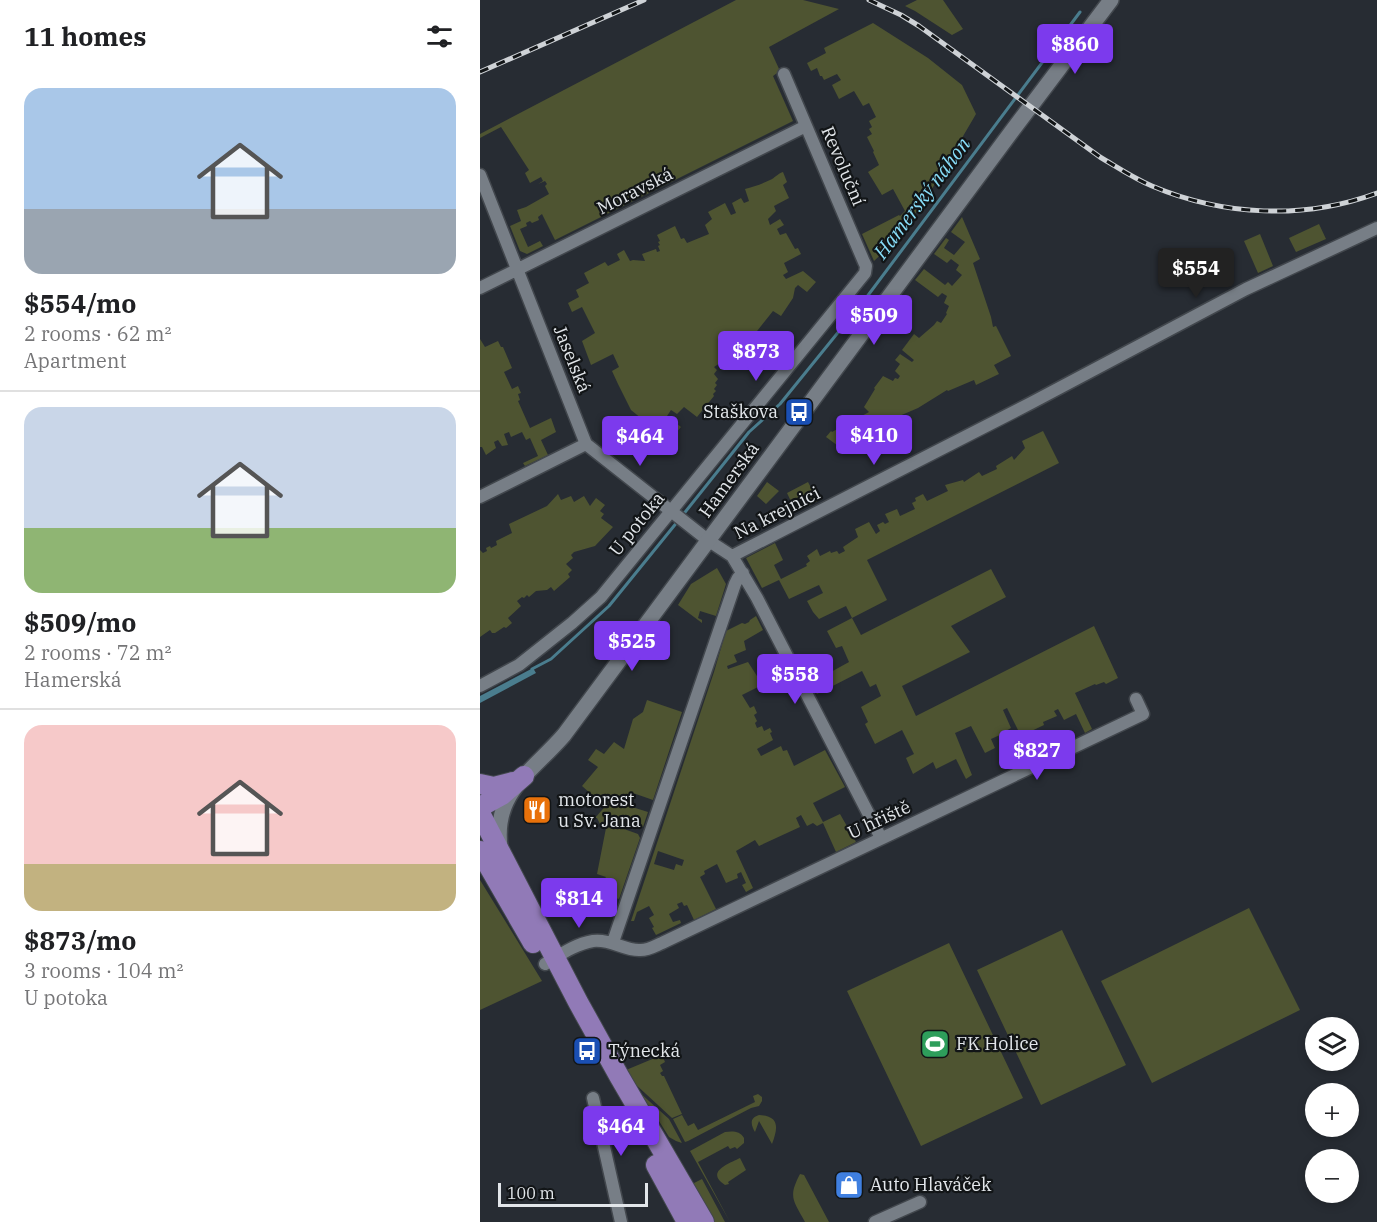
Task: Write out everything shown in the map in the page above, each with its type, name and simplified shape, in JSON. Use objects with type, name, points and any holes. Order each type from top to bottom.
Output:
[{"type":"main road","points":[[480,784],[489,787],[499,786],[524,776]]},
{"type":"main road","points":[[480,807],[502,795],[524,776]]},
{"type":"main road","points":[[480,813],[550,961],[687,1222]]},
{"type":"main road","points":[[480,851],[496,880],[550,961],[704,1222]]},
{"type":"main road","points":[[480,863],[496,880]]},
{"type":"street","name":"Hamerská","points":[[503,859],[499,832],[501,813],[508,798],[524,776],[564,735],[1111,0]]},
{"type":"street","name":"Revoluční","points":[[784,74],[866,266],[865,273]]},
{"type":"street","name":"Moravská","points":[[480,288],[806,126]]},
{"type":"street","name":"Jaselská","points":[[480,175],[586,444]]},
{"type":"street","name":"Na krejnici","points":[[732,556],[1246,289],[1377,228]]},
{"type":"street","name":"U potoka","points":[[480,686],[519,665],[601,597],[865,273]]},
{"type":"street","points":[[480,497],[586,444],[732,556],[757,598],[881,838]]},
{"type":"street","points":[[613,942],[735,584],[743,573]]},
{"type":"street","name":"U hřiště","points":[[550,961],[592,941],[613,942],[638,950],[650,948],[1143,714],[1136,699]]},
{"type":"street","points":[[593,1098],[621,1222]]},
{"type":"street","points":[[875,1222],[920,1202]]},
{"type":"green space","points":[[736,0],[803,0],[839,9],[769,47],[780,71],[773,76],[793,121],[555,240],[542,214],[538,217],[539,220],[532,223],[530,221],[526,223],[527,226],[520,229],[528,247],[540,241],[543,246],[527,254],[520,251],[510,226],[521,221],[517,210],[549,194],[545,186],[547,184],[545,181],[538,184],[543,181],[541,177],[530,183],[525,173],[529,170],[501,127],[480,138],[480,134]]},
{"type":"green space","points":[[917,0],[943,0],[963,29],[952,35],[905,6]]},
{"type":"green space","points":[[873,23],[928,58],[962,85],[976,114],[918,210],[905,228],[874,261],[862,234],[900,216],[905,211],[893,189],[882,195],[868,172],[879,165],[867,137],[872,134],[869,121],[876,117],[869,103],[863,106],[854,91],[839,99],[832,85],[841,80],[837,74],[824,80],[817,68],[811,71],[807,63],[826,53],[824,48]]},
{"type":"green space","points":[[783,172],[787,182],[783,185],[789,198],[774,206],[776,211],[768,219],[770,225],[780,219],[784,225],[777,229],[780,235],[786,233],[795,249],[798,248],[801,254],[784,263],[788,272],[783,275],[786,279],[803,271],[816,282],[807,292],[798,285],[793,298],[781,316],[773,311],[746,345],[748,348],[743,351],[752,358],[748,363],[745,361],[742,366],[739,364],[730,369],[723,361],[714,367],[717,370],[714,374],[718,379],[714,389],[716,391],[697,417],[684,407],[677,414],[671,410],[667,416],[681,427],[669,441],[631,410],[612,371],[619,367],[613,354],[591,365],[582,341],[595,333],[582,307],[572,312],[568,303],[579,297],[576,290],[589,283],[584,273],[605,262],[608,266],[620,260],[617,254],[624,250],[630,261],[645,261],[642,254],[656,249],[657,252],[660,251],[658,242],[660,241],[657,235],[675,226],[681,239],[684,238],[687,243],[709,234],[705,225],[712,219],[708,212],[725,203],[731,215],[736,213],[732,203],[741,198],[744,203],[749,201],[745,189],[772,179]]},
{"type":"green space","points":[[962,217],[980,259],[973,263],[993,327],[996,326],[1011,356],[994,365],[999,374],[976,385],[974,380],[947,390],[918,408],[890,420],[895,431],[849,454],[826,437],[831,431],[869,412],[864,407],[883,376],[893,381],[900,376],[895,371],[900,364],[895,360],[900,354],[912,362],[914,360],[902,350],[914,334],[919,338],[937,321],[941,323],[947,314],[949,306],[944,303],[947,296],[942,293],[938,297],[915,280],[924,269],[945,285],[948,282],[952,286],[962,275],[956,270],[959,265],[951,259],[947,263],[934,254],[946,238],[949,240],[944,248],[954,255],[965,242],[951,232]]},
{"type":"green space","points":[[1319,224],[1326,239],[1296,252],[1289,238]]},
{"type":"green space","points":[[1260,234],[1273,266],[1258,273],[1244,241]]},
{"type":"green space","points":[[480,339],[485,347],[498,341],[503,347],[512,368],[504,372],[512,389],[518,386],[521,393],[518,394],[520,400],[518,401],[530,428],[551,418],[556,432],[541,440],[548,455],[525,466],[523,463],[538,456],[530,438],[526,440],[522,432],[511,437],[509,432],[504,434],[508,445],[502,446],[498,440],[494,442],[496,448],[486,455],[480,447]]},
{"type":"green space","points":[[1043,431],[1059,463],[867,560],[887,600],[852,618],[846,606],[819,619],[807,601],[823,593],[819,585],[789,599],[779,580],[762,588],[746,558],[775,543],[783,560],[774,565],[781,579],[807,566],[806,564],[810,561],[807,556],[817,549],[820,556],[830,551],[831,553],[837,551],[839,554],[845,551],[843,547],[858,537],[855,529],[869,522],[876,534],[880,531],[877,525],[889,522],[885,514],[897,509],[900,516],[915,509],[912,503],[916,501],[915,498],[923,494],[927,501],[948,491],[945,485],[963,480],[964,482],[979,472],[982,476],[997,469],[996,466],[1012,456],[1014,460],[1025,448],[1022,441]]},
{"type":"green space","points":[[767,482],[779,491],[766,504],[757,496]]},
{"type":"green space","points":[[808,482],[818,501],[796,512],[787,493]]},
{"type":"green space","points":[[558,494],[561,500],[571,496],[574,502],[584,496],[590,506],[596,498],[605,505],[600,511],[604,514],[601,518],[613,527],[595,546],[571,555],[573,558],[566,564],[572,570],[568,574],[570,577],[554,591],[551,587],[547,590],[536,591],[529,597],[527,595],[522,597],[517,601],[521,606],[508,618],[512,623],[495,633],[490,630],[480,637],[480,550],[483,553],[487,551],[486,548],[497,545],[496,541],[512,533],[509,524],[547,506]]},
{"type":"green space","points":[[717,568],[726,584],[716,616],[700,611],[698,618],[702,620],[702,623],[678,605],[691,584]]},
{"type":"green space","points":[[991,569],[1006,597],[951,626],[970,652],[902,686],[916,716],[1094,626],[1118,678],[1106,684],[1104,682],[1095,684],[1075,693],[1092,729],[1085,733],[1076,714],[1064,720],[1058,709],[1054,711],[1057,716],[1021,736],[1007,708],[1003,710],[1011,728],[1004,732],[1009,742],[1005,744],[1000,735],[991,739],[995,748],[985,753],[971,726],[955,733],[972,775],[966,779],[956,759],[936,769],[933,762],[913,774],[906,758],[914,754],[902,730],[875,744],[865,724],[868,722],[861,707],[881,696],[876,684],[870,687],[862,671],[817,694],[811,683],[849,662],[842,646],[836,648],[827,631],[852,618],[861,635]]},
{"type":"green space","points":[[756,616],[763,630],[744,641],[746,650],[734,655],[737,662],[727,666],[728,669],[748,662],[757,676],[781,664],[791,684],[776,693],[770,681],[742,695],[750,708],[754,706],[757,713],[754,715],[757,728],[762,726],[764,731],[770,728],[772,732],[770,733],[773,740],[757,749],[761,756],[781,746],[783,751],[787,750],[794,766],[825,750],[845,787],[813,803],[823,822],[840,814],[856,842],[836,852],[823,823],[817,826],[813,823],[807,826],[801,815],[796,818],[800,827],[759,846],[755,840],[736,851],[753,888],[746,892],[742,885],[746,883],[741,872],[737,874],[738,878],[726,883],[717,864],[704,871],[705,874],[700,877],[716,909],[694,920],[687,905],[684,906],[682,902],[677,904],[679,908],[669,914],[673,922],[680,920],[681,923],[656,935],[649,918],[654,915],[649,906],[637,912],[634,921],[631,921],[726,631]],"holes":[[[658,851],[684,860],[682,866],[676,864],[674,870],[654,864]]]},
{"type":"green space","points":[[647,700],[682,712],[653,800],[633,793],[629,806],[648,812],[643,827],[626,821],[624,829],[638,834],[640,838],[619,899],[606,895],[580,909],[576,902],[580,900],[581,902],[596,893],[593,886],[606,877],[597,874],[606,828],[602,828],[595,818],[609,802],[605,798],[599,801],[582,786],[598,767],[588,760],[596,749],[604,754],[614,742],[624,749],[633,719],[643,712]]},
{"type":"green space","points":[[480,880],[542,981],[480,1010]]},
{"type":"green space","points":[[1249,908],[1300,1010],[1152,1083],[1101,981]]},
{"type":"green space","points":[[1062,930],[1126,1065],[1041,1105],[977,970]]},
{"type":"green space","name":"FK Holice","points":[[949,943],[1023,1098],[921,1146],[847,991]]},
{"type":"green space","points":[[662,1055],[665,1062],[660,1065],[663,1071],[660,1073],[664,1076],[682,1114],[672,1118],[633,1082],[626,1070]]},
{"type":"green space","points":[[629,1083],[669,1119],[682,1143],[669,1137],[652,1110]]},
{"type":"green space","points":[[758,1094],[762,1097],[759,1106],[685,1142],[673,1119],[682,1115],[688,1126],[694,1123],[698,1130],[755,1102],[753,1096]]},
{"type":"green space","points":[[759,1115],[771,1118],[776,1124],[772,1144],[759,1121],[755,1132],[752,1120]]},
{"type":"green space","points":[[725,1132],[740,1134],[744,1138],[744,1143],[737,1149],[735,1147],[730,1149],[728,1146],[698,1162],[730,1222],[690,1151]]},
{"type":"green space","points":[[740,1158],[746,1170],[725,1185],[719,1180],[718,1172]]},
{"type":"green space","points":[[800,1174],[804,1175],[829,1222],[805,1222],[793,1198],[794,1188]]},
{"type":"green space","points":[[702,1179],[725,1222],[712,1222],[692,1184]]},
{"type":"water","points":[[533,668],[536,673],[480,703],[480,696]]},
{"type":"waterway","name":"Hamerský náhon","points":[[682,516],[749,432],[780,404],[866,298],[1080,12]]},
{"type":"waterway","name":"Hamerský náhon","points":[[532,669],[551,659],[609,606],[678,521]]},
{"type":"railway","points":[[480,72],[644,0]]},
{"type":"railway","points":[[869,0],[919,26],[1100,157],[1152,186],[1207,204],[1264,211],[1321,208],[1377,193]]},
{"type":"place","name":"Staškova","points":[[799,412]]},
{"type":"place","name":"motorest u Sv. Jana","points":[[537,810]]},
{"type":"place","name":"FK Holice","points":[[935,1044]]},
{"type":"place","name":"Týnecká","points":[[587,1051]]},
{"type":"place","name":"Auto Hlaváček","points":[[849,1185]]}]
